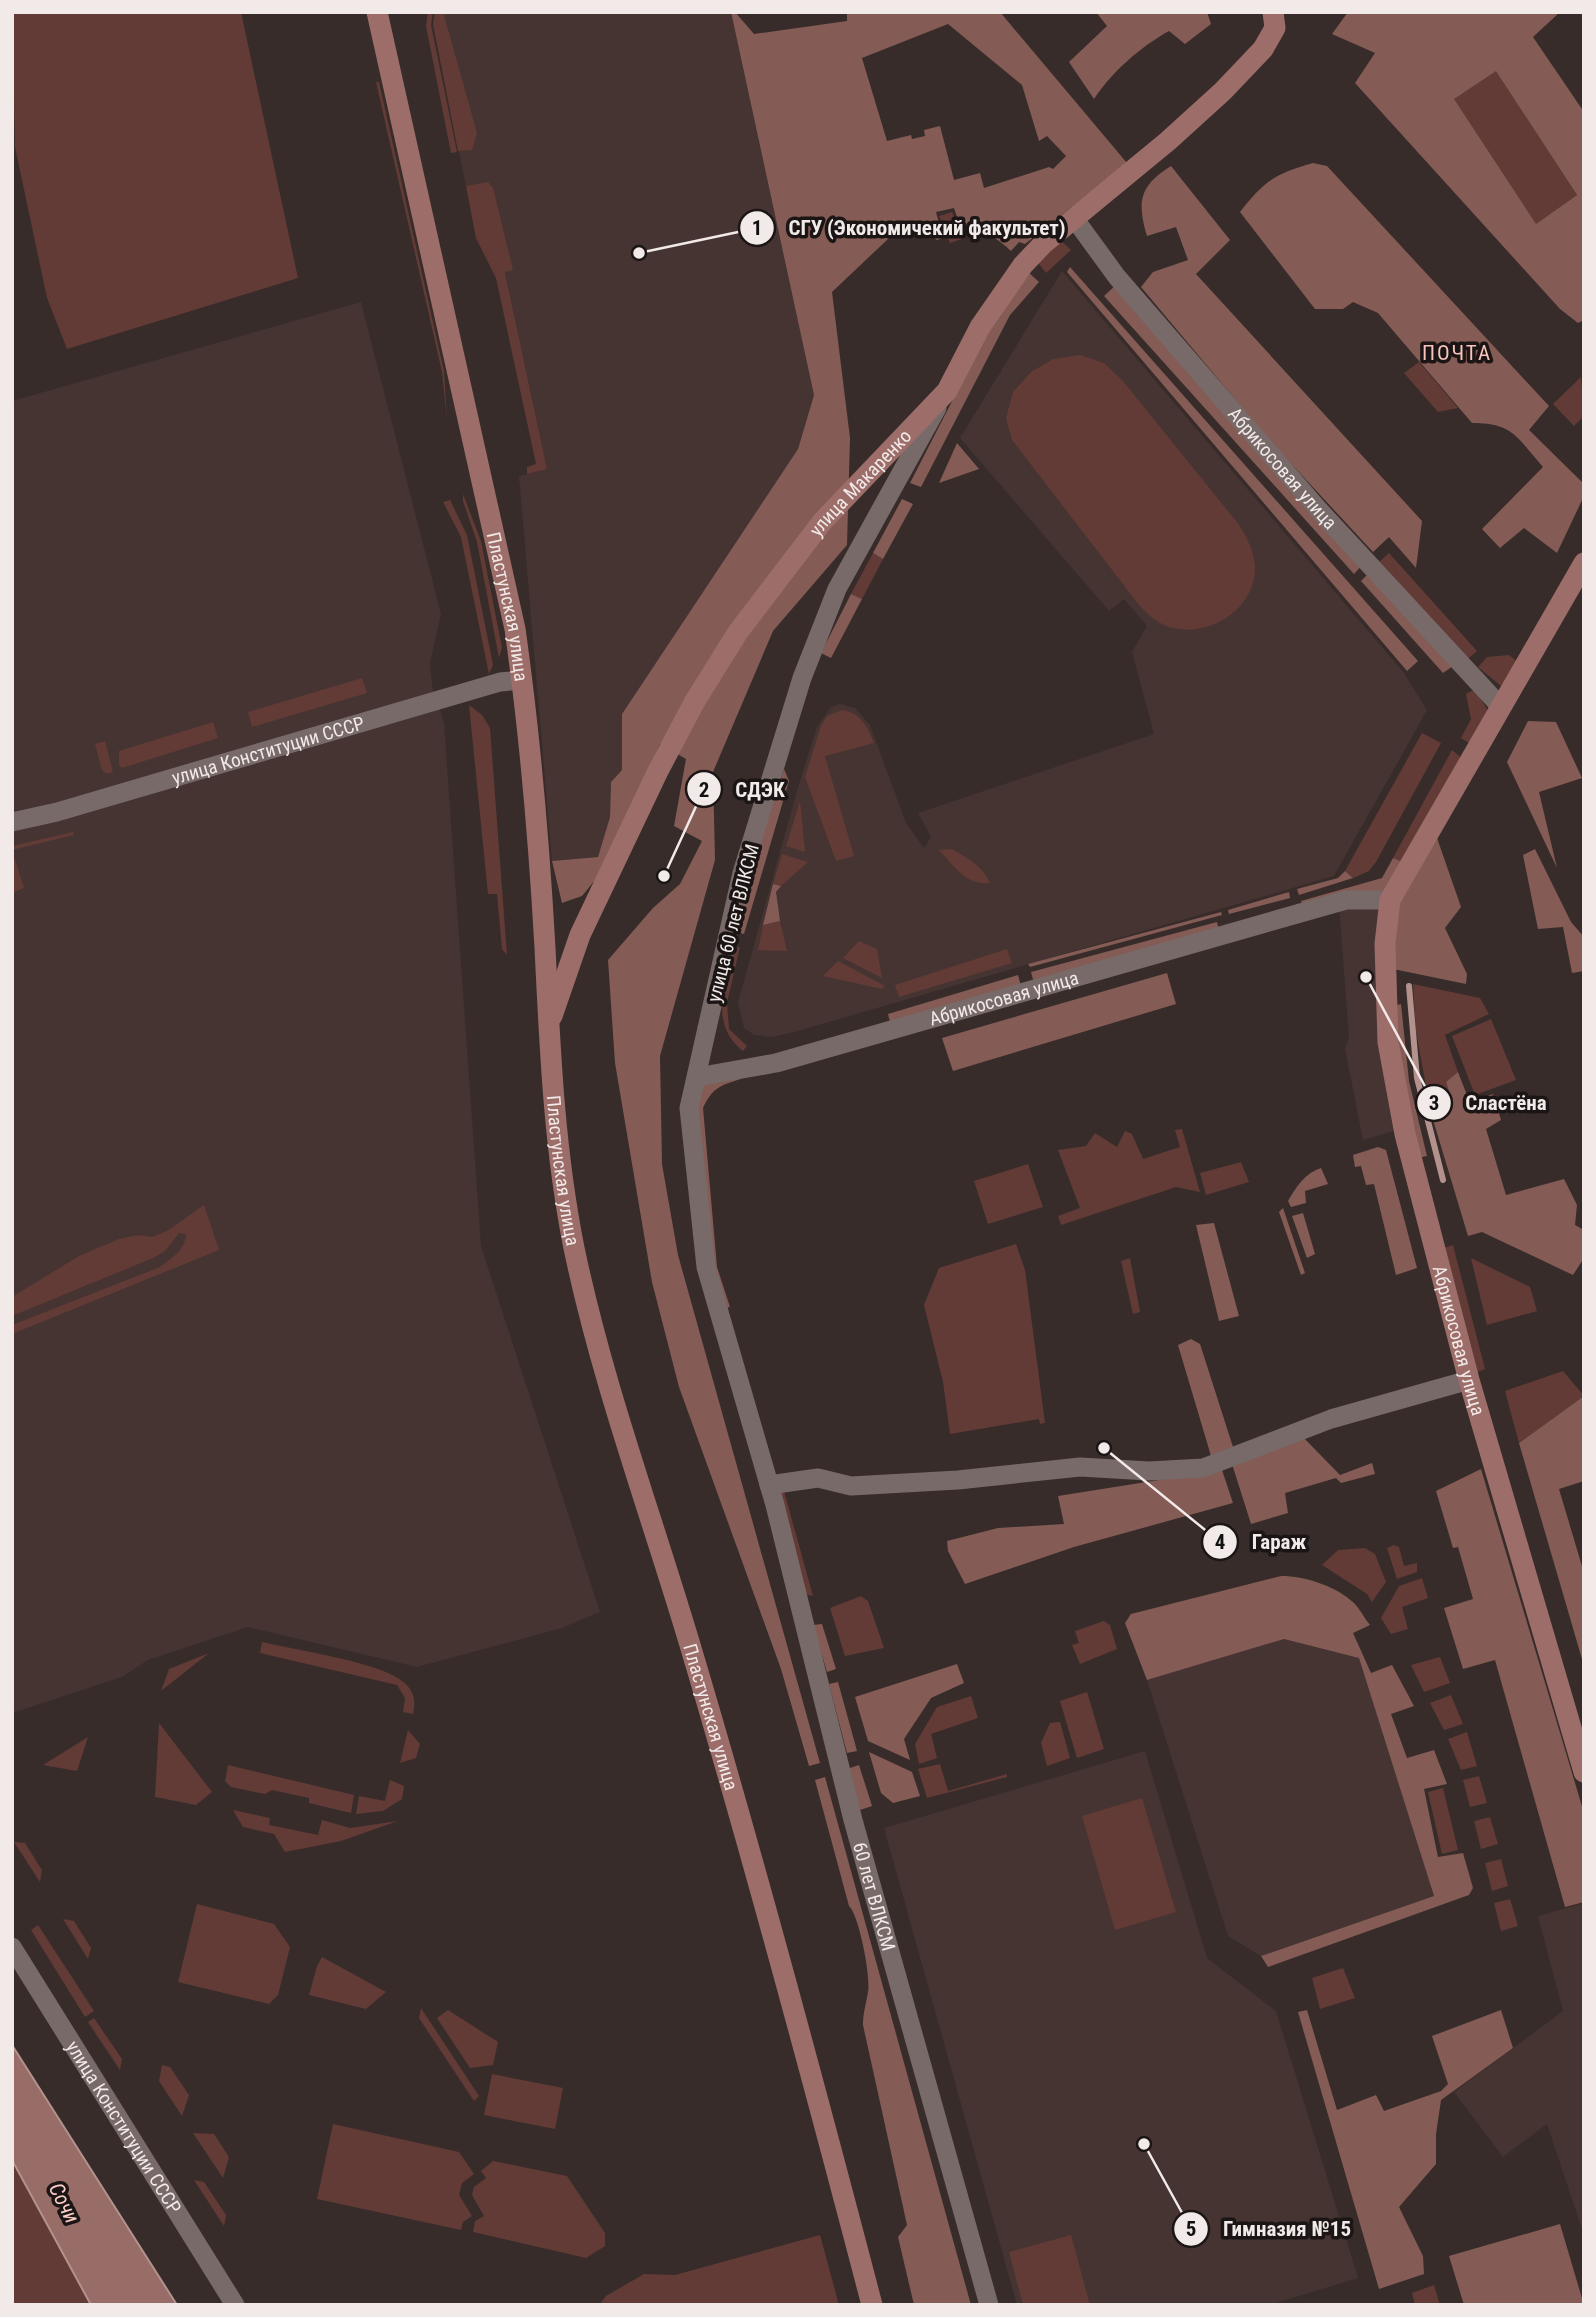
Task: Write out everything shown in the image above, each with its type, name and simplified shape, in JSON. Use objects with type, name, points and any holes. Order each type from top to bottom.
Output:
[{"type":"street","name":"Пластунская улица","points":[[377,12],[488,496],[522,680],[540,881],[547,1031],[561,1179],[591,1322],[610,1394],[677,1602],[758,1874],[872,2305]]},
{"type":"street","name":"улица Макаренко","points":[[547,1031],[580,935],[657,771],[731,644],[822,522],[947,391],[980,327],[1012,277],[1043,244],[1223,91],[1263,49],[1275,28],[1273,12]]},
{"type":"street","name":"Абрикосовая улица","points":[[1074,218],[1117,277],[1318,509],[1501,707]]},
{"type":"street","name":"улица 60 лет ВЛКСМ","points":[[769,1485],[706,1267],[689,1108],[743,873],[802,678],[837,589],[947,391]]},
{"type":"street","name":"Абрикосовая улица","points":[[1584,563],[1390,900],[1385,944],[1393,1083],[1469,1380],[1584,1772]]},
{"type":"street","name":"улица Конституции СССР","points":[[12,822],[57,812],[500,682],[522,680]]},
{"type":"street","name":"Абрикосовая улица","points":[[696,1077],[776,1063],[1346,900],[1390,900]]},
{"type":"street","points":[[769,1485],[818,1478],[851,1486],[958,1480],[1080,1466],[1149,1471],[1203,1468],[1331,1419],[1469,1380]]},
{"type":"street","name":"60 лет ВЛКСМ","points":[[769,1485],[853,1820],[989,2305]]},
{"type":"street","name":"улица Конституции СССР","points":[[12,1947],[235,2305]]},
{"type":"shaded area","points":[[12,12],[241,12],[298,278],[67,349],[47,298],[15,147]]},
{"type":"shaded area","points":[[428,12],[433,12],[431,25],[457,152],[451,153],[426,26]]},
{"type":"shaded area","points":[[435,12],[731,12],[814,395],[798,449],[622,714],[622,770],[611,782],[610,817],[598,857],[552,861],[519,476],[547,469],[505,271],[478,193],[466,186],[433,24]]},
{"type":"shaded area","points":[[435,12],[453,12],[444,15],[477,133],[472,150],[458,151],[433,24]]},
{"type":"shaded area","points":[[731,12],[735,12],[754,34],[847,21],[847,12],[1000,12],[1127,163],[1025,244],[1019,242],[1011,251],[989,235],[963,234],[954,208],[936,212],[943,238],[937,240],[906,222],[832,292],[850,438],[847,545],[773,631],[713,772],[715,860],[660,1056],[662,1164],[678,1255],[820,1763],[809,1766],[781,1669],[679,1387],[652,1282],[615,1063],[608,960],[653,908],[680,884],[702,841],[674,826],[686,759],[660,744],[600,874],[582,896],[562,903],[552,861],[598,857],[610,817],[611,782],[622,770],[622,714],[798,449],[814,395]],"holes":[[[948,24],[1022,85],[1039,141],[1047,136],[1066,156],[1053,169],[1049,167],[984,188],[980,173],[954,180],[940,126],[924,130],[925,136],[912,139],[911,135],[887,141],[862,58]]]},
{"type":"shaded area","points":[[1096,12],[1207,12],[1211,24],[1185,44],[1169,31],[1158,37],[1118,70],[1094,99],[1069,62],[1107,26]]},
{"type":"shaded area","points":[[1348,12],[1560,12],[1533,37],[1584,112],[1584,320],[1578,323],[1560,309],[1355,83],[1375,53],[1332,34]],"holes":[[[1496,71],[1577,195],[1536,224],[1454,99]]]},
{"type":"shaded area","points":[[1496,70],[1577,195],[1535,225],[1453,99]]},
{"type":"shaded area","points":[[376,82],[379,82],[444,371],[447,419],[442,372]]},
{"type":"shaded area","points":[[1313,163],[1327,166],[1549,406],[1529,430],[1584,484],[1584,496],[1557,553],[1524,528],[1500,548],[1482,529],[1543,467],[1520,440],[1506,429],[1472,423],[1378,313],[1353,302],[1343,309],[1315,309],[1240,212],[1271,180]]},
{"type":"shaded area","points":[[1171,166],[1230,240],[1196,274],[1422,521],[1416,568],[1389,537],[1373,552],[1271,442],[1141,287],[1153,272],[1188,260],[1176,227],[1147,236],[1142,214],[1143,196],[1147,188],[1160,173]]},
{"type":"shaded area","points":[[488,182],[493,188],[513,270],[505,272],[547,469],[527,474],[527,467],[536,464],[496,278],[476,238],[466,186]]},
{"type":"shaded area","points":[[952,212],[962,239],[950,243],[939,216]]},
{"type":"shaded area","points":[[1059,239],[1071,250],[1046,273],[1036,260]]},
{"type":"shaded area","points":[[1070,267],[1418,661],[1407,671],[1067,272]]},
{"type":"shaded area","points":[[1026,270],[1039,282],[1010,315],[921,487],[910,483],[984,339]]},
{"type":"shaded area","points":[[1062,271],[1404,673],[1427,710],[1334,876],[794,1032],[772,1037],[754,1035],[744,1028],[738,1002],[799,784],[817,727],[831,707],[840,704],[855,708],[870,725],[906,823],[924,848],[931,837],[918,813],[1154,734],[1132,652],[1147,626],[1124,599],[1109,611],[960,438]]},
{"type":"shaded area","points":[[1117,284],[1363,564],[1354,574],[1104,296]]},
{"type":"shaded area","points":[[361,302],[441,614],[430,663],[432,685],[444,723],[481,1246],[600,1612],[562,1628],[417,1667],[248,1627],[148,1660],[122,1677],[12,1713],[12,401]]},
{"type":"shaded area","points":[[1080,355],[1104,363],[1123,381],[1246,536],[1255,567],[1253,583],[1236,610],[1222,620],[1191,630],[1175,629],[1151,617],[1012,440],[1006,418],[1013,392],[1031,372],[1053,359]]},
{"type":"shaded area","points":[[1419,362],[1458,408],[1438,412],[1404,373]]},
{"type":"shaded area","points":[[1581,377],[1584,416],[1574,426],[1553,404]]},
{"type":"shaded area","points":[[957,443],[979,469],[939,483]]},
{"type":"shaded area","points":[[463,494],[481,541],[502,648],[499,658],[477,542]]},
{"type":"shaded area","points":[[902,499],[913,504],[883,559],[873,553]]},
{"type":"shaded area","points":[[450,500],[467,535],[493,665],[489,674],[461,537],[443,502]]},
{"type":"shaded area","points":[[873,553],[883,559],[862,599],[851,594]]},
{"type":"shaded area","points":[[1389,553],[1477,651],[1468,659],[1379,562]]},
{"type":"shaded area","points":[[1369,573],[1453,666],[1443,673],[1361,581]]},
{"type":"shaded area","points":[[851,594],[862,599],[831,658],[821,653]]},
{"type":"shaded area","points":[[1509,655],[1519,663],[1502,687],[1478,667],[1487,657]]},
{"type":"shaded area","points":[[362,678],[367,693],[252,727],[248,712]]},
{"type":"shaded area","points":[[1475,689],[1488,711],[1469,743],[1461,738],[1471,719],[1466,694]]},
{"type":"shaded area","points":[[469,705],[482,715],[490,728],[507,955],[502,949],[497,894],[488,894]]},
{"type":"shaded area","points":[[842,710],[854,714],[862,721],[874,743],[825,756],[854,856],[836,861],[805,777],[821,726],[827,716]]},
{"type":"shaded area","points":[[1528,721],[1556,722],[1582,778],[1539,792],[1557,868],[1507,762]]},
{"type":"shaded area","points":[[213,722],[218,738],[122,768],[119,765],[119,751]]},
{"type":"shaded area","points":[[1422,733],[1441,743],[1376,862],[1369,871],[1353,878],[1345,871]]},
{"type":"shaded area","points":[[105,741],[113,772],[106,774],[102,770],[95,744]]},
{"type":"shaded area","points":[[1452,750],[1464,760],[1405,863],[1393,858]]},
{"type":"shaded area","points":[[784,769],[789,781],[744,934],[736,932],[749,875]]},
{"type":"shaded area","points":[[800,801],[805,852],[786,846]]},
{"type":"shaded area","points":[[73,832],[74,835],[12,850],[12,846]]},
{"type":"shaded area","points":[[1436,835],[1461,907],[1445,928],[1467,974],[1466,984],[1393,969],[1399,902]]},
{"type":"shaded area","points":[[952,849],[979,867],[990,883],[967,878],[939,850]]},
{"type":"shaded area","points":[[1535,849],[1571,922],[1584,937],[1584,971],[1572,973],[1563,927],[1538,929],[1523,855]]},
{"type":"shaded area","points":[[12,850],[24,888],[12,893]]},
{"type":"shaded area","points":[[782,854],[808,862],[781,886],[773,884]]},
{"type":"shaded area","points":[[1393,858],[1405,863],[1385,894],[1303,908],[1301,901],[1382,878]]},
{"type":"shaded area","points":[[1345,871],[1353,878],[1299,895],[1297,889],[1338,878]]},
{"type":"shaded area","points":[[773,884],[781,886],[776,892],[780,921],[763,925]]},
{"type":"shaded area","points":[[1289,892],[1290,898],[1229,914],[1228,910]]},
{"type":"shaded area","points":[[1381,904],[1397,1130],[1363,1140],[1345,1049],[1349,1037],[1339,906]]},
{"type":"shaded area","points":[[1221,912],[1222,915],[1030,967],[1028,964]]},
{"type":"shaded area","points":[[780,921],[787,951],[758,950],[763,925]]},
{"type":"shaded area","points":[[1217,922],[1219,930],[1034,983],[1031,972]]},
{"type":"shaded area","points":[[859,941],[877,949],[882,978],[843,958]]},
{"type":"shaded area","points":[[731,947],[740,947],[727,1003],[729,1029],[747,1046],[743,1051],[732,1041],[723,1016],[723,989]]},
{"type":"shaded area","points":[[1007,949],[1012,963],[899,997],[895,985]]},
{"type":"shaded area","points":[[838,961],[885,986],[882,989],[823,976]]},
{"type":"shaded area","points":[[1167,973],[1176,1004],[953,1071],[942,1038]]},
{"type":"shaded area","points":[[1018,975],[1021,986],[890,1022],[888,1014]]},
{"type":"shaded area","points":[[1413,984],[1480,998],[1489,1014],[1445,1035],[1458,1072],[1446,1082],[1451,1098],[1431,1113],[1416,1032]]},
{"type":"shaded area","points":[[1401,1004],[1409,1081],[1427,1156],[1418,1158],[1392,1006]]},
{"type":"shaded area","points":[[1491,1019],[1516,1080],[1475,1095],[1452,1036]]},
{"type":"shaded area","points":[[1458,1072],[1470,1103],[1493,1094],[1501,1120],[1486,1129],[1506,1195],[1564,1179],[1577,1205],[1575,1225],[1584,1230],[1584,1258],[1573,1275],[1482,1232],[1468,1236],[1431,1113],[1451,1098],[1446,1082]]},
{"type":"shaded area","points":[[706,1079],[741,1079],[718,1088],[703,1108],[717,1267],[730,1307],[723,1308],[710,1265],[696,1101]]},
{"type":"shaded area","points":[[1182,1129],[1200,1192],[1176,1187],[1061,1225],[1058,1216],[1080,1208],[1058,1150],[1086,1146],[1095,1133],[1117,1147],[1125,1131],[1132,1134],[1143,1159],[1180,1147],[1175,1130]]},
{"type":"shaded area","points":[[1378,1147],[1386,1150],[1417,1268],[1396,1275],[1374,1184],[1366,1185],[1361,1166],[1355,1167],[1353,1155]]},
{"type":"shaded area","points":[[1241,1162],[1249,1182],[1206,1195],[1200,1173]]},
{"type":"shaded area","points":[[1028,1164],[1043,1207],[988,1224],[974,1181]]},
{"type":"shaded area","points":[[1321,1168],[1328,1184],[1305,1191],[1306,1203],[1291,1207],[1288,1201],[1298,1186],[1310,1173]]},
{"type":"shaded area","points":[[204,1205],[219,1250],[12,1334],[12,1325],[160,1267],[180,1249],[186,1234],[179,1233],[165,1251],[153,1258],[12,1316],[12,1297],[79,1256],[119,1239],[138,1235],[152,1237],[167,1231]]},
{"type":"shaded area","points":[[1283,1208],[1305,1273],[1301,1275],[1279,1212]]},
{"type":"shaded area","points":[[1303,1213],[1315,1254],[1307,1258],[1292,1216]]},
{"type":"shaded area","points":[[1214,1223],[1239,1316],[1219,1321],[1196,1225]]},
{"type":"shaded area","points":[[1016,1244],[1025,1270],[1045,1423],[1040,1424],[1039,1419],[950,1434],[943,1382],[924,1305],[939,1268]]},
{"type":"shaded area","points":[[1453,1245],[1485,1369],[1474,1373],[1441,1249]]},
{"type":"shaded area","points":[[1130,1258],[1140,1312],[1133,1314],[1121,1261]]},
{"type":"shaded area","points":[[1471,1258],[1530,1287],[1537,1311],[1487,1325]]},
{"type":"shaded area","points":[[1191,1339],[1200,1344],[1233,1447],[1211,1456],[1178,1345]]},
{"type":"shaded area","points":[[1563,1371],[1584,1396],[1519,1443],[1505,1391]]},
{"type":"shaded area","points":[[1584,1396],[1584,1481],[1559,1489],[1584,1573],[1584,1666],[1519,1443]]},
{"type":"shaded area","points":[[1302,1436],[1340,1475],[1372,1463],[1375,1474],[1341,1483],[1336,1478],[1285,1493],[1288,1513],[1251,1524],[1232,1464]]},
{"type":"shaded area","points":[[1481,1469],[1584,1813],[1584,1902],[1565,1907],[1495,1660],[1463,1669],[1444,1608],[1473,1599],[1458,1547],[1453,1548],[1436,1491]]},
{"type":"shaded area","points":[[1222,1470],[1233,1503],[1074,1547],[965,1584],[948,1551],[947,1541],[998,1528],[1064,1524],[1058,1496]]},
{"type":"shaded area","points":[[784,1491],[813,1596],[804,1594],[777,1493]]},
{"type":"shaded area","points":[[1394,1545],[1399,1547],[1404,1566],[1417,1563],[1417,1572],[1397,1579],[1387,1548]]},
{"type":"shaded area","points":[[1365,1548],[1375,1554],[1386,1582],[1372,1602],[1367,1594],[1322,1565],[1338,1550]]},
{"type":"shaded area","points":[[1281,1576],[1310,1580],[1329,1587],[1354,1603],[1370,1625],[1353,1633],[1371,1673],[1392,1665],[1414,1706],[1391,1714],[1407,1758],[1434,1750],[1447,1784],[1424,1789],[1438,1857],[1463,1853],[1473,1888],[1469,1895],[1268,1967],[1261,1956],[1434,1896],[1359,1658],[1284,1639],[1147,1680],[1125,1623],[1131,1614]]},
{"type":"shaded area","points":[[1422,1578],[1428,1598],[1402,1607],[1408,1629],[1391,1634],[1381,1618],[1399,1586]]},
{"type":"shaded area","points":[[861,1596],[868,1601],[884,1648],[845,1656],[830,1608]]},
{"type":"shaded area","points":[[1104,1621],[1110,1625],[1117,1649],[1080,1664],[1072,1645],[1079,1643],[1075,1631]]},
{"type":"shaded area","points":[[822,1624],[836,1669],[827,1672],[813,1625]]},
{"type":"shaded area","points":[[1284,1639],[1360,1658],[1434,1896],[1261,1956],[1228,1936],[1147,1680]]},
{"type":"shaded area","points":[[262,1642],[336,1657],[391,1674],[406,1684],[412,1692],[413,1714],[403,1712],[405,1698],[397,1685],[260,1653]]},
{"type":"shaded area","points":[[209,1653],[161,1691],[169,1669]]},
{"type":"shaded area","points":[[1440,1657],[1450,1683],[1424,1692],[1411,1665]]},
{"type":"shaded area","points":[[957,1664],[964,1683],[931,1698],[904,1739],[910,1760],[868,1741],[855,1697]]},
{"type":"shaded area","points":[[838,1682],[857,1751],[847,1753],[829,1684]]},
{"type":"shaded area","points":[[1087,1692],[1104,1749],[1077,1758],[1060,1701]]},
{"type":"shaded area","points":[[1451,1695],[1463,1724],[1444,1730],[1430,1703]]},
{"type":"shaded area","points":[[971,1696],[978,1718],[931,1734],[937,1758],[919,1764],[915,1744],[937,1707]]},
{"type":"shaded area","points":[[1060,1722],[1070,1758],[1047,1766],[1041,1743],[1050,1723]]},
{"type":"shaded area","points":[[159,1723],[212,1792],[196,1805],[155,1797]]},
{"type":"shaded area","points":[[408,1730],[420,1744],[416,1758],[400,1763]]},
{"type":"shaded area","points":[[1467,1732],[1477,1766],[1461,1770],[1448,1739]]},
{"type":"shaded area","points":[[88,1737],[77,1771],[43,1765]]},
{"type":"shaded area","points":[[1145,1751],[1207,1958],[1276,2011],[1358,2278],[1269,2305],[1017,2305],[884,1828]]},
{"type":"shaded area","points":[[869,1752],[912,1772],[920,1796],[893,1803],[881,1793]]},
{"type":"shaded area","points":[[940,1764],[948,1791],[1007,1774],[1007,1777],[927,1798],[918,1769]]},
{"type":"shaded area","points":[[228,1765],[354,1795],[351,1813],[309,1803],[309,1798],[272,1790],[265,1794],[231,1787],[225,1781]]},
{"type":"shaded area","points":[[859,1765],[872,1806],[860,1810],[847,1769]]},
{"type":"shaded area","points":[[1479,1776],[1487,1803],[1470,1807],[1463,1780]]},
{"type":"shaded area","points":[[825,1777],[971,2305],[914,2305],[898,2237],[907,2225],[863,2025],[868,1973],[857,1921],[849,1906],[815,1780]]},
{"type":"shaded area","points":[[390,1780],[404,1786],[402,1799],[383,1811],[356,1814],[359,1796],[385,1801]]},
{"type":"shaded area","points":[[1443,1788],[1458,1850],[1442,1854],[1428,1792]]},
{"type":"shaded area","points":[[1142,1798],[1176,1912],[1115,1930],[1082,1816]]},
{"type":"shaded area","points":[[233,1810],[270,1818],[269,1825],[318,1835],[322,1820],[350,1828],[398,1821],[341,1841],[285,1852],[274,1834],[243,1827]]},
{"type":"shaded area","points":[[1490,1817],[1498,1844],[1481,1849],[1474,1821]]},
{"type":"shaded area","points":[[14,1842],[25,1843],[42,1870],[40,1882]]},
{"type":"shaded area","points":[[1501,1859],[1508,1886],[1492,1891],[1485,1863]]},
{"type":"shaded area","points":[[1510,1899],[1518,1926],[1501,1931],[1494,1903]]},
{"type":"shaded area","points":[[1584,1903],[1584,2235],[1547,2124],[1503,2157],[1454,2092],[1563,2011],[1538,1916]]},
{"type":"shaded area","points":[[197,1904],[274,1924],[290,1947],[278,1995],[269,2004],[178,1982]]},
{"type":"shaded area","points":[[63,1919],[74,1921],[91,1948],[88,1959]]},
{"type":"shaded area","points":[[38,1925],[94,2011],[85,2017],[31,1930]]},
{"type":"shaded area","points":[[322,1957],[386,1992],[366,2009],[309,1995]]},
{"type":"shaded area","points":[[1343,1968],[1355,1998],[1320,2009],[1312,1978]]},
{"type":"shaded area","points":[[421,2008],[479,2096],[474,2101],[419,2018]]},
{"type":"shaded area","points":[[448,2010],[498,2042],[493,2065],[470,2068],[437,2018]]},
{"type":"shaded area","points":[[1307,2010],[1337,2110],[1376,2095],[1384,2111],[1441,2091],[1448,2084],[1432,2036],[1501,2010],[1513,2048],[1441,2100],[1436,2134],[1436,2164],[1399,2207],[1423,2256],[1424,2274],[1379,2289],[1298,2012]]},
{"type":"shaded area","points":[[94,2018],[122,2059],[120,2070],[88,2022]]},
{"type":"shaded area","points":[[162,2065],[170,2067],[189,2095],[182,2116],[159,2081]]},
{"type":"shaded area","points":[[492,2074],[563,2088],[555,2129],[484,2115]]},
{"type":"shaded area","points":[[333,2124],[459,2152],[474,2174],[462,2183],[459,2195],[472,2216],[463,2222],[461,2230],[317,2199]]},
{"type":"shaded area","points":[[193,2133],[214,2134],[229,2157],[223,2178]]},
{"type":"shaded area","points":[[12,2160],[91,2305],[12,2305]]},
{"type":"shaded area","points":[[493,2161],[567,2176],[605,2233],[605,2246],[586,2258],[473,2232],[475,2221],[484,2216],[472,2195],[474,2187],[486,2178],[481,2171]]},
{"type":"shaded area","points":[[194,2180],[204,2182],[226,2215],[224,2226]]},
{"type":"shaded area","points":[[1560,2224],[1584,2305],[1464,2305],[1449,2256]]},
{"type":"shaded area","points":[[820,2235],[839,2305],[599,2305],[606,2296],[644,2274],[675,2275]]},
{"type":"shaded area","points":[[1071,2235],[1090,2305],[1023,2305],[1009,2252]]},
{"type":"shaded area","points":[[1434,2285],[1440,2305],[1415,2305],[1412,2293]]},
{"type":"water","name":"Сочи","points":[[12,2045],[177,2305],[91,2305],[12,2160]]},
{"type":"waterway","points":[[1409,986],[1417,1078],[1443,1180]]},
{"type":"place","name":"СГУ (Экономичекий факультет)","points":[[639,253]]},
{"type":"place","name":"СДЭК","points":[[664,876]]},
{"type":"place","name":"Сластёна","points":[[1366,977]]},
{"type":"place","name":"Гараж","points":[[1104,1448]]},
{"type":"place","name":"Гимназия №15","points":[[1144,2144]]},
{"type":"district","name":"ПОЧТА","points":[[1457,353]]}]
